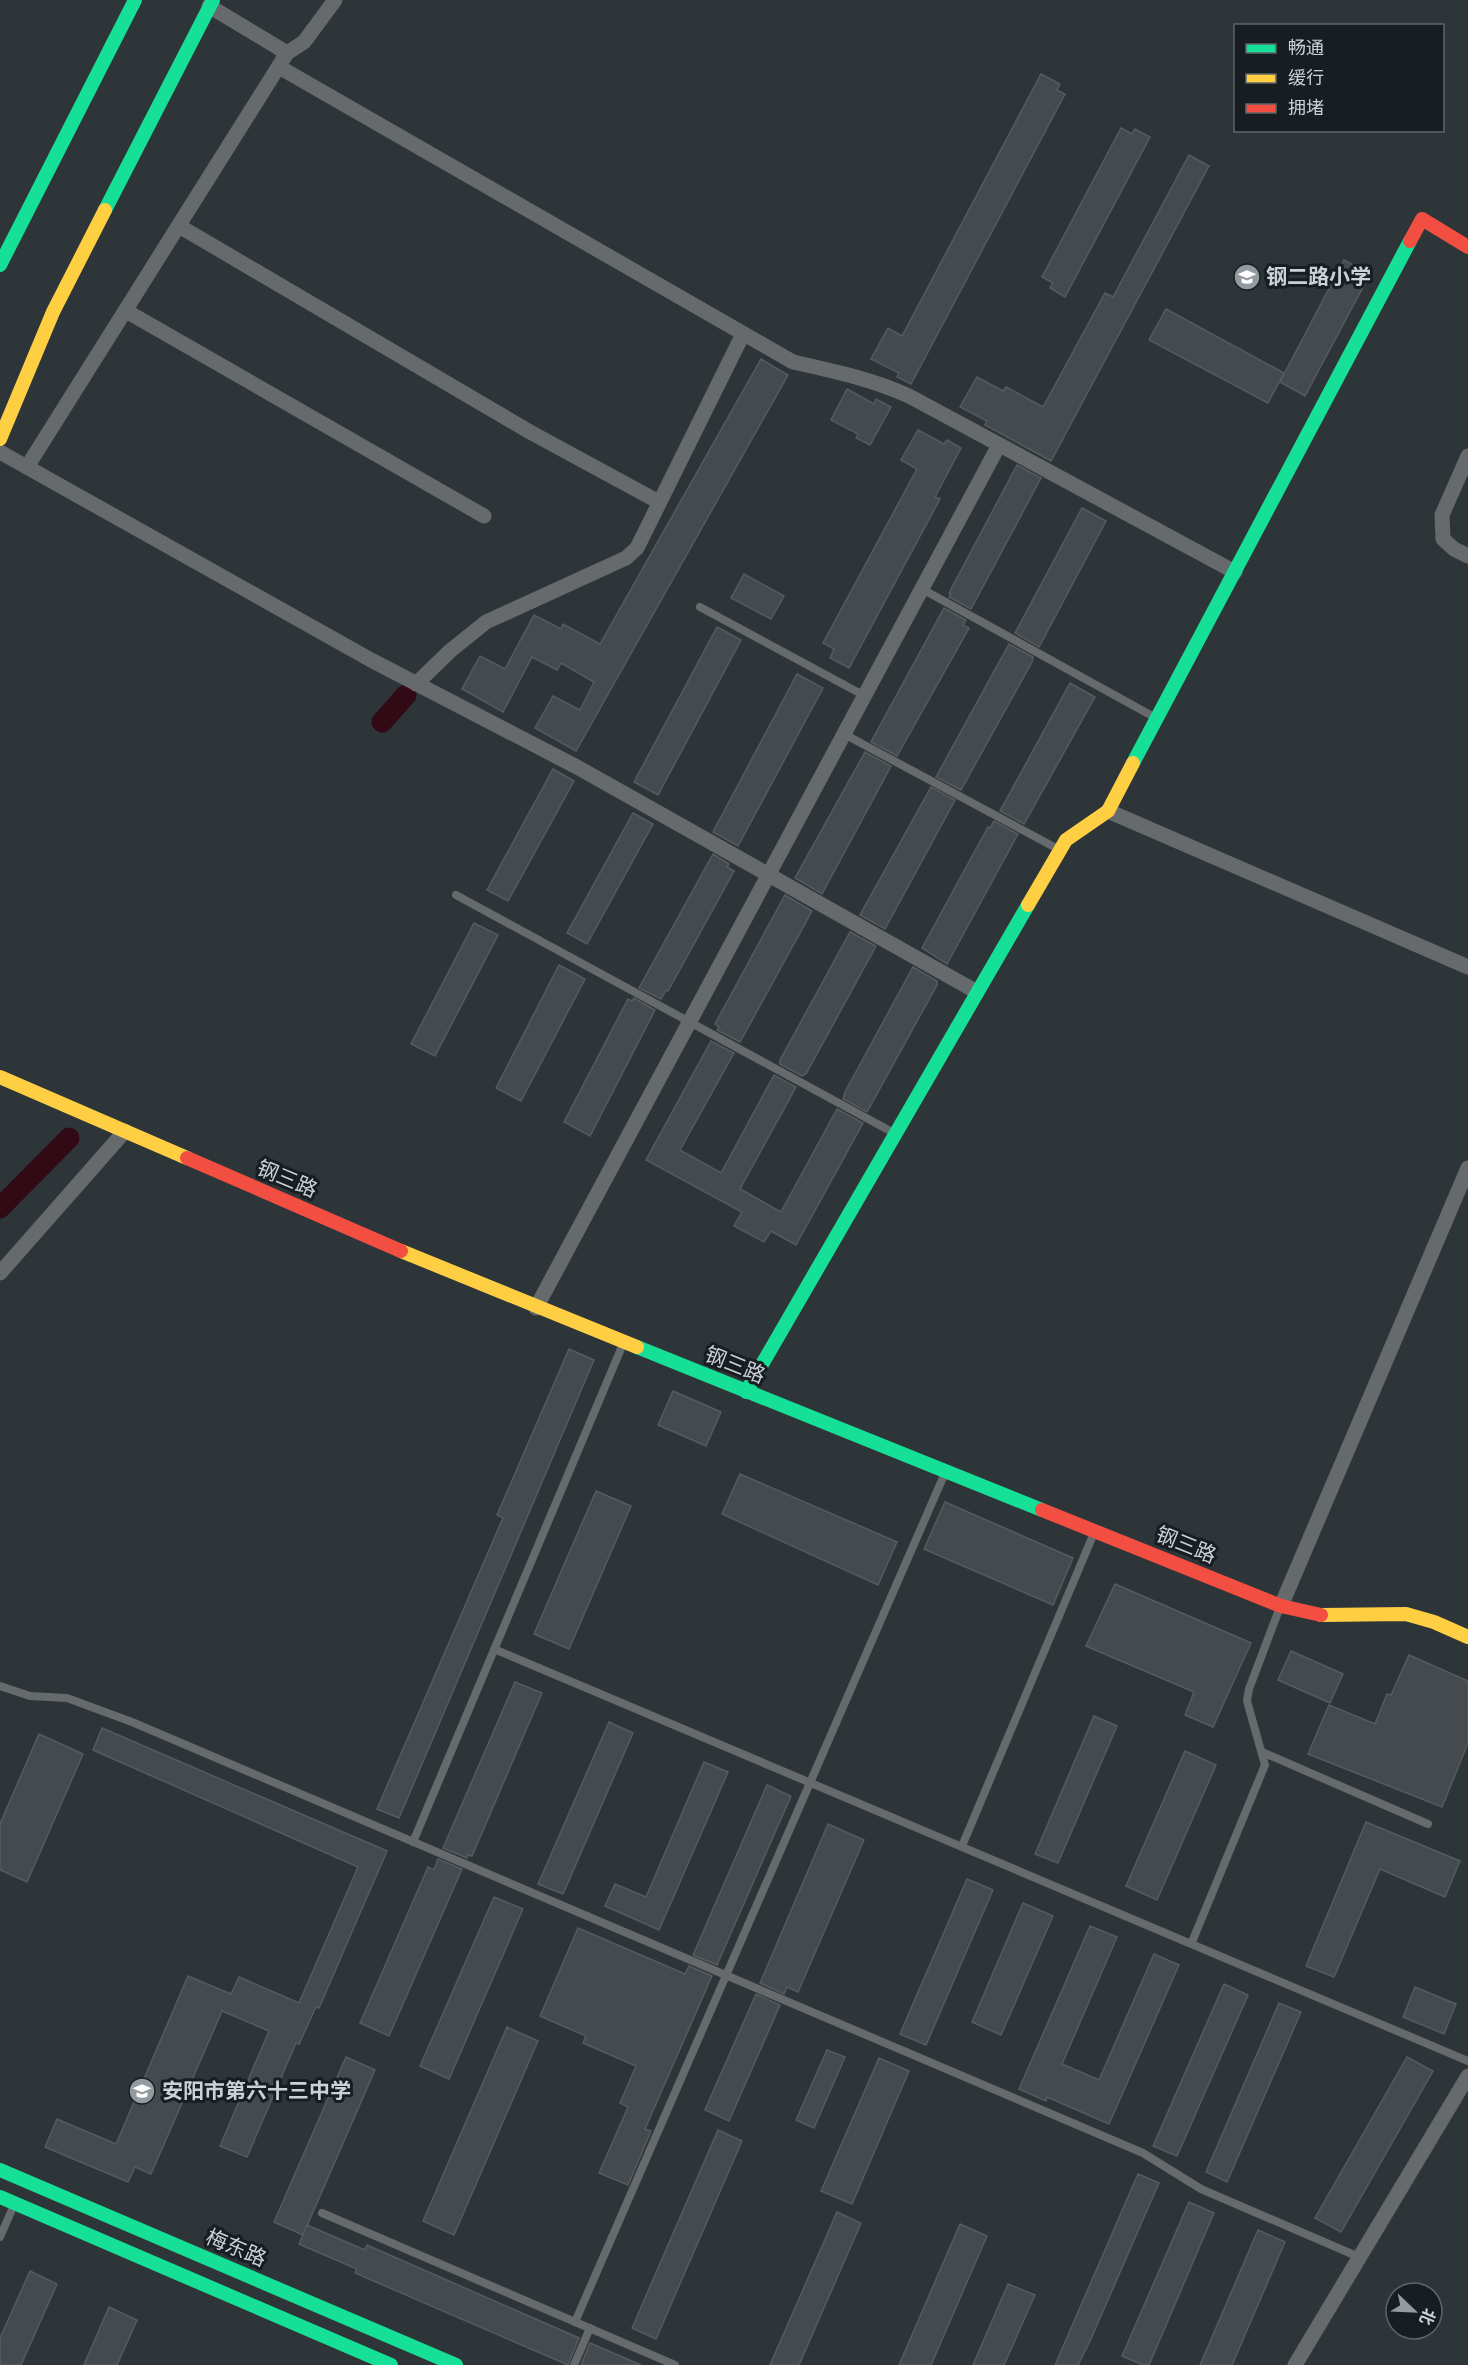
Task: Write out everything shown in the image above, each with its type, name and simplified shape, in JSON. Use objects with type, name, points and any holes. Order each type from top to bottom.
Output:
[{"type":"street","points":[[0,266],[135,0]]},
{"type":"street","points":[[27,467],[287,53],[304,42],[335,0]]},
{"type":"street","points":[[0,439],[53,312],[211,3],[287,53]]},
{"type":"street","points":[[279,67],[793,362],[886,386],[1235,572]]},
{"type":"street","points":[[746,1392],[1066,840],[1108,811],[1422,219],[1468,247]]},
{"type":"street","points":[[179,226],[530,432],[659,502]]},
{"type":"street","points":[[126,311],[484,516]]},
{"type":"street","points":[[416,684],[450,651],[486,622],[626,558],[636,548],[743,334]]},
{"type":"street","points":[[536,1308],[999,445]]},
{"type":"street","points":[[0,452],[416,684],[577,767],[977,992]]},
{"type":"street","points":[[1468,456],[1442,515],[1442,524],[1443,539],[1454,549],[1468,556]]},
{"type":"street","points":[[1108,811],[1468,967]]},
{"type":"street","name":"钢三路","points":[[0,1077],[536,1308],[1281,1606],[1313,1616],[1398,1613],[1432,1621],[1468,1637]]},
{"type":"street","points":[[0,1273],[124,1131]]},
{"type":"street","points":[[1281,1606],[1468,1168]]},
{"type":"street","points":[[1295,2365],[1468,2076]]},
{"type":"street","name":"梅东路","points":[[0,2170],[456,2365]]},
{"type":"street","points":[[0,2197],[391,2365]]},
{"type":"lane","points":[[922,589],[1158,718]]},
{"type":"lane","points":[[700,607],[865,696]]},
{"type":"lane","points":[[844,734],[1060,850]]},
{"type":"lane","points":[[456,895],[895,1134]]},
{"type":"lane","points":[[413,1842],[624,1342]]},
{"type":"lane","points":[[575,2322],[946,1472]]},
{"type":"lane","points":[[962,1846],[1095,1531]]},
{"type":"lane","points":[[1192,1942],[1265,1765],[1247,1701],[1248,1689],[1281,1606]]},
{"type":"lane","points":[[494,1649],[1192,1942],[1468,2061]]},
{"type":"lane","points":[[0,1686],[30,1696],[67,1698],[132,1722],[1143,2153],[1201,2189],[1359,2258]]},
{"type":"lane","points":[[1262,1752],[1428,1824]]},
{"type":"lane","points":[[0,2237],[15,2204]]},
{"type":"lane","points":[[322,2213],[675,2365]]},
{"type":"lane","points":[[574,2365],[590,2328]]},
{"type":"building","points":[[1041,74],[1060,84],[1057,90],[1065,94],[911,384],[897,377],[899,373],[871,359],[888,328],[902,336]]},
{"type":"building","points":[[1121,128],[1132,134],[1135,129],[1150,137],[1065,297],[1050,288],[1053,283],[1042,277]]},
{"type":"building","points":[[1189,155],[1209,166],[1051,461],[985,425],[987,421],[960,407],[977,377],[1003,391],[1006,387],[1043,407],[1105,293],[1113,297]]},
{"type":"building","points":[[1344,260],[1370,274],[1305,396],[1280,382]]},
{"type":"building","points":[[1166,309],[1284,373],[1268,403],[1149,340]]},
{"type":"building","points":[[761,359],[788,375],[576,751],[535,728],[553,696],[580,710],[594,682],[561,663],[557,670],[532,657],[503,712],[462,689],[480,656],[505,669],[534,615],[561,629],[563,624],[600,644]]},
{"type":"building","points":[[847,389],[874,404],[876,399],[891,407],[870,445],[856,438],[858,434],[831,420]]},
{"type":"building","points":[[918,430],[944,444],[947,440],[961,448],[935,497],[940,499],[849,668],[830,658],[834,649],[823,643],[917,469],[901,460]]},
{"type":"building","points":[[1017,465],[1041,478],[971,609],[949,597],[951,594],[949,593]]},
{"type":"building","points":[[1082,508],[1106,521],[1039,647],[1015,633]]},
{"type":"building","points":[[744,574],[784,596],[771,619],[731,598]]},
{"type":"building","points":[[944,608],[966,620],[963,625],[969,628],[897,756],[871,742]]},
{"type":"building","points":[[717,627],[741,640],[658,795],[634,782]]},
{"type":"building","points":[[1009,644],[1033,657],[1032,662],[961,790],[936,777]]},
{"type":"building","points":[[797,674],[823,688],[738,846],[713,832]]},
{"type":"building","points":[[1070,683],[1095,697],[1024,824],[1000,811]]},
{"type":"building","points":[[865,752],[891,766],[822,894],[795,878]]},
{"type":"building","points":[[553,769],[574,781],[508,901],[487,890]]},
{"type":"building","points":[[931,787],[955,800],[885,929],[860,915]]},
{"type":"building","points":[[633,813],[653,824],[587,944],[567,933]]},
{"type":"building","points":[[994,821],[1018,834],[947,964],[922,948],[988,827],[990,828]]},
{"type":"building","points":[[713,854],[729,864],[727,867],[734,871],[668,991],[666,990],[661,999],[639,988]]},
{"type":"building","points":[[785,895],[812,911],[740,1042],[717,1030],[719,1027],[715,1024]]},
{"type":"building","points":[[474,923],[498,935],[435,1056],[411,1044]]},
{"type":"building","points":[[850,932],[876,946],[806,1074],[802,1076],[780,1064],[780,1060]]},
{"type":"building","points":[[559,965],[585,979],[521,1101],[496,1088]]},
{"type":"building","points":[[913,967],[937,981],[937,985],[867,1112],[843,1099],[845,1092]]},
{"type":"building","points":[[634,998],[655,1010],[590,1136],[564,1122],[628,999],[632,1001]]},
{"type":"building","points":[[711,1041],[734,1053],[680,1150],[721,1173],[774,1075],[796,1087],[740,1189],[781,1212],[837,1109],[863,1123],[796,1245],[771,1231],[764,1242],[734,1226],[742,1212],[646,1160]]},
{"type":"building","points":[[569,1349],[594,1360],[399,1818],[377,1809],[503,1518],[497,1515]]},
{"type":"building","points":[[673,1391],[721,1412],[706,1446],[658,1425]]},
{"type":"building","points":[[740,1474],[897,1542],[878,1585],[722,1514]]},
{"type":"building","points":[[596,1491],[631,1506],[569,1649],[534,1634]]},
{"type":"building","points":[[945,1502],[1073,1558],[1053,1605],[924,1549]]},
{"type":"building","points":[[1115,1584],[1251,1643],[1213,1727],[1185,1715],[1194,1692],[1086,1646]]},
{"type":"building","points":[[1291,1651],[1343,1674],[1330,1703],[1278,1680]]},
{"type":"building","points":[[1409,1655],[1468,1681],[1468,1743],[1442,1807],[1308,1754],[1329,1705],[1375,1724],[1387,1694],[1391,1695]]},
{"type":"building","points":[[515,1682],[542,1693],[472,1856],[468,1855],[467,1858],[443,1848]]},
{"type":"building","points":[[1094,1716],[1117,1726],[1058,1863],[1035,1854]]},
{"type":"building","points":[[609,1722],[633,1733],[563,1894],[538,1884]]},
{"type":"building","points":[[102,1728],[387,1851],[319,2008],[316,2007],[299,2044],[296,2043],[247,2157],[220,2146],[269,2031],[222,2011],[151,2174],[135,2167],[128,2182],[45,2147],[57,2119],[116,2144],[188,1976],[231,1994],[239,1977],[299,2003],[358,1867],[93,1750]]},
{"type":"building","points":[[39,1734],[83,1754],[27,1882],[0,1870],[0,1824]]},
{"type":"building","points":[[1185,1751],[1216,1765],[1157,1900],[1126,1886]]},
{"type":"building","points":[[704,1762],[728,1772],[659,1930],[605,1906],[615,1884],[646,1897]]},
{"type":"building","points":[[767,1785],[791,1796],[717,1965],[693,1955]]},
{"type":"building","points":[[1366,1822],[1460,1861],[1445,1897],[1380,1869],[1334,1977],[1306,1966]]},
{"type":"building","points":[[828,1824],[864,1840],[798,1992],[787,1987],[784,1994],[760,1983]]},
{"type":"building","points":[[438,1859],[462,1869],[389,2036],[360,2023],[428,1867],[434,1870]]},
{"type":"building","points":[[967,1879],[993,1890],[926,2045],[900,2034]]},
{"type":"building","points":[[494,1897],[523,1909],[449,2079],[420,2066]]},
{"type":"building","points":[[1023,1903],[1053,1916],[1001,2035],[972,2022]]},
{"type":"building","points":[[1090,1926],[1117,1937],[1062,2064],[1099,2080],[1154,1954],[1179,1965],[1109,2124],[1047,2097],[1046,2101],[1019,2089]]},
{"type":"building","points":[[578,1928],[685,1974],[689,1966],[712,1976],[645,2129],[651,2131],[628,2185],[599,2173],[628,2107],[620,2103],[636,2066],[583,2043],[586,2036],[540,2016]]},
{"type":"building","points":[[1224,1984],[1248,1995],[1177,2156],[1153,2146]]},
{"type":"building","points":[[1415,1987],[1456,2004],[1444,2034],[1403,2017]]},
{"type":"building","points":[[756,1994],[780,2005],[729,2121],[705,2110]]},
{"type":"building","points":[[1279,2003],[1301,2012],[1227,2182],[1206,2172]]},
{"type":"building","points":[[507,2027],[538,2041],[454,2235],[423,2221]]},
{"type":"building","points":[[827,2050],[845,2057],[814,2128],[796,2120]]},
{"type":"building","points":[[346,2057],[375,2070],[303,2235],[274,2222]]},
{"type":"building","points":[[1407,2057],[1433,2071],[1341,2232],[1315,2218]]},
{"type":"building","points":[[879,2058],[909,2071],[852,2204],[821,2191]]},
{"type":"building","points":[[718,2130],[742,2141],[656,2339],[632,2328]]},
{"type":"building","points":[[1138,2174],[1159,2183],[1078,2365],[1055,2365]]},
{"type":"building","points":[[1189,2202],[1214,2213],[1149,2365],[1143,2365],[1122,2356]]},
{"type":"building","points":[[837,2212],[861,2223],[799,2365],[770,2365]]},
{"type":"building","points":[[960,2224],[987,2236],[931,2365],[899,2365]]},
{"type":"building","points":[[307,2225],[365,2250],[367,2245],[579,2338],[568,2365],[355,2273],[357,2269],[299,2244]]},
{"type":"building","points":[[1258,2230],[1285,2242],[1232,2365],[1200,2365]]},
{"type":"building","points":[[30,2271],[57,2284],[21,2365],[0,2365],[0,2338]]},
{"type":"building","points":[[1008,2284],[1035,2295],[1004,2365],[973,2365]]},
{"type":"building","points":[[109,2307],[137,2320],[117,2365],[84,2365]]},
{"type":"building","points":[[590,2343],[641,2365],[581,2365]]},
{"type":"waterway","points":[[382,722],[406,695]]},
{"type":"waterway","points":[[0,1208],[69,1138]]},
{"type":"traffic: fast","points":[[0,265],[135,0]]},
{"type":"traffic: fast","points":[[105,210],[213,0]]},
{"type":"traffic: fast","points":[[1133,763],[1410,241]]},
{"type":"traffic: fast","points":[[746,1392],[1028,905]]},
{"type":"traffic: fast","points":[[637,1347],[1042,1510]]},
{"type":"traffic: fast","points":[[0,2170],[456,2365]]},
{"type":"traffic: fast","points":[[0,2197],[391,2365]]},
{"type":"traffic: slow","points":[[0,439],[53,312],[105,210]]},
{"type":"traffic: slow","points":[[1028,905],[1066,840],[1108,811],[1133,763]]},
{"type":"traffic: slow","points":[[0,1077],[187,1158]]},
{"type":"traffic: slow","points":[[401,1251],[637,1347]]},
{"type":"traffic: slow","points":[[1321,1615],[1406,1614],[1434,1622],[1468,1637]]},
{"type":"traffic: jam","points":[[1410,241],[1422,219],[1468,247]]},
{"type":"traffic: jam","points":[[187,1158],[401,1251]]},
{"type":"traffic: jam","points":[[1042,1510],[1281,1606],[1321,1615]]},
{"type":"place","name":"钢二路小学","points":[[1247,277]]},
{"type":"place","name":"安阳市第六十三中学","points":[[142,2091]]}]
